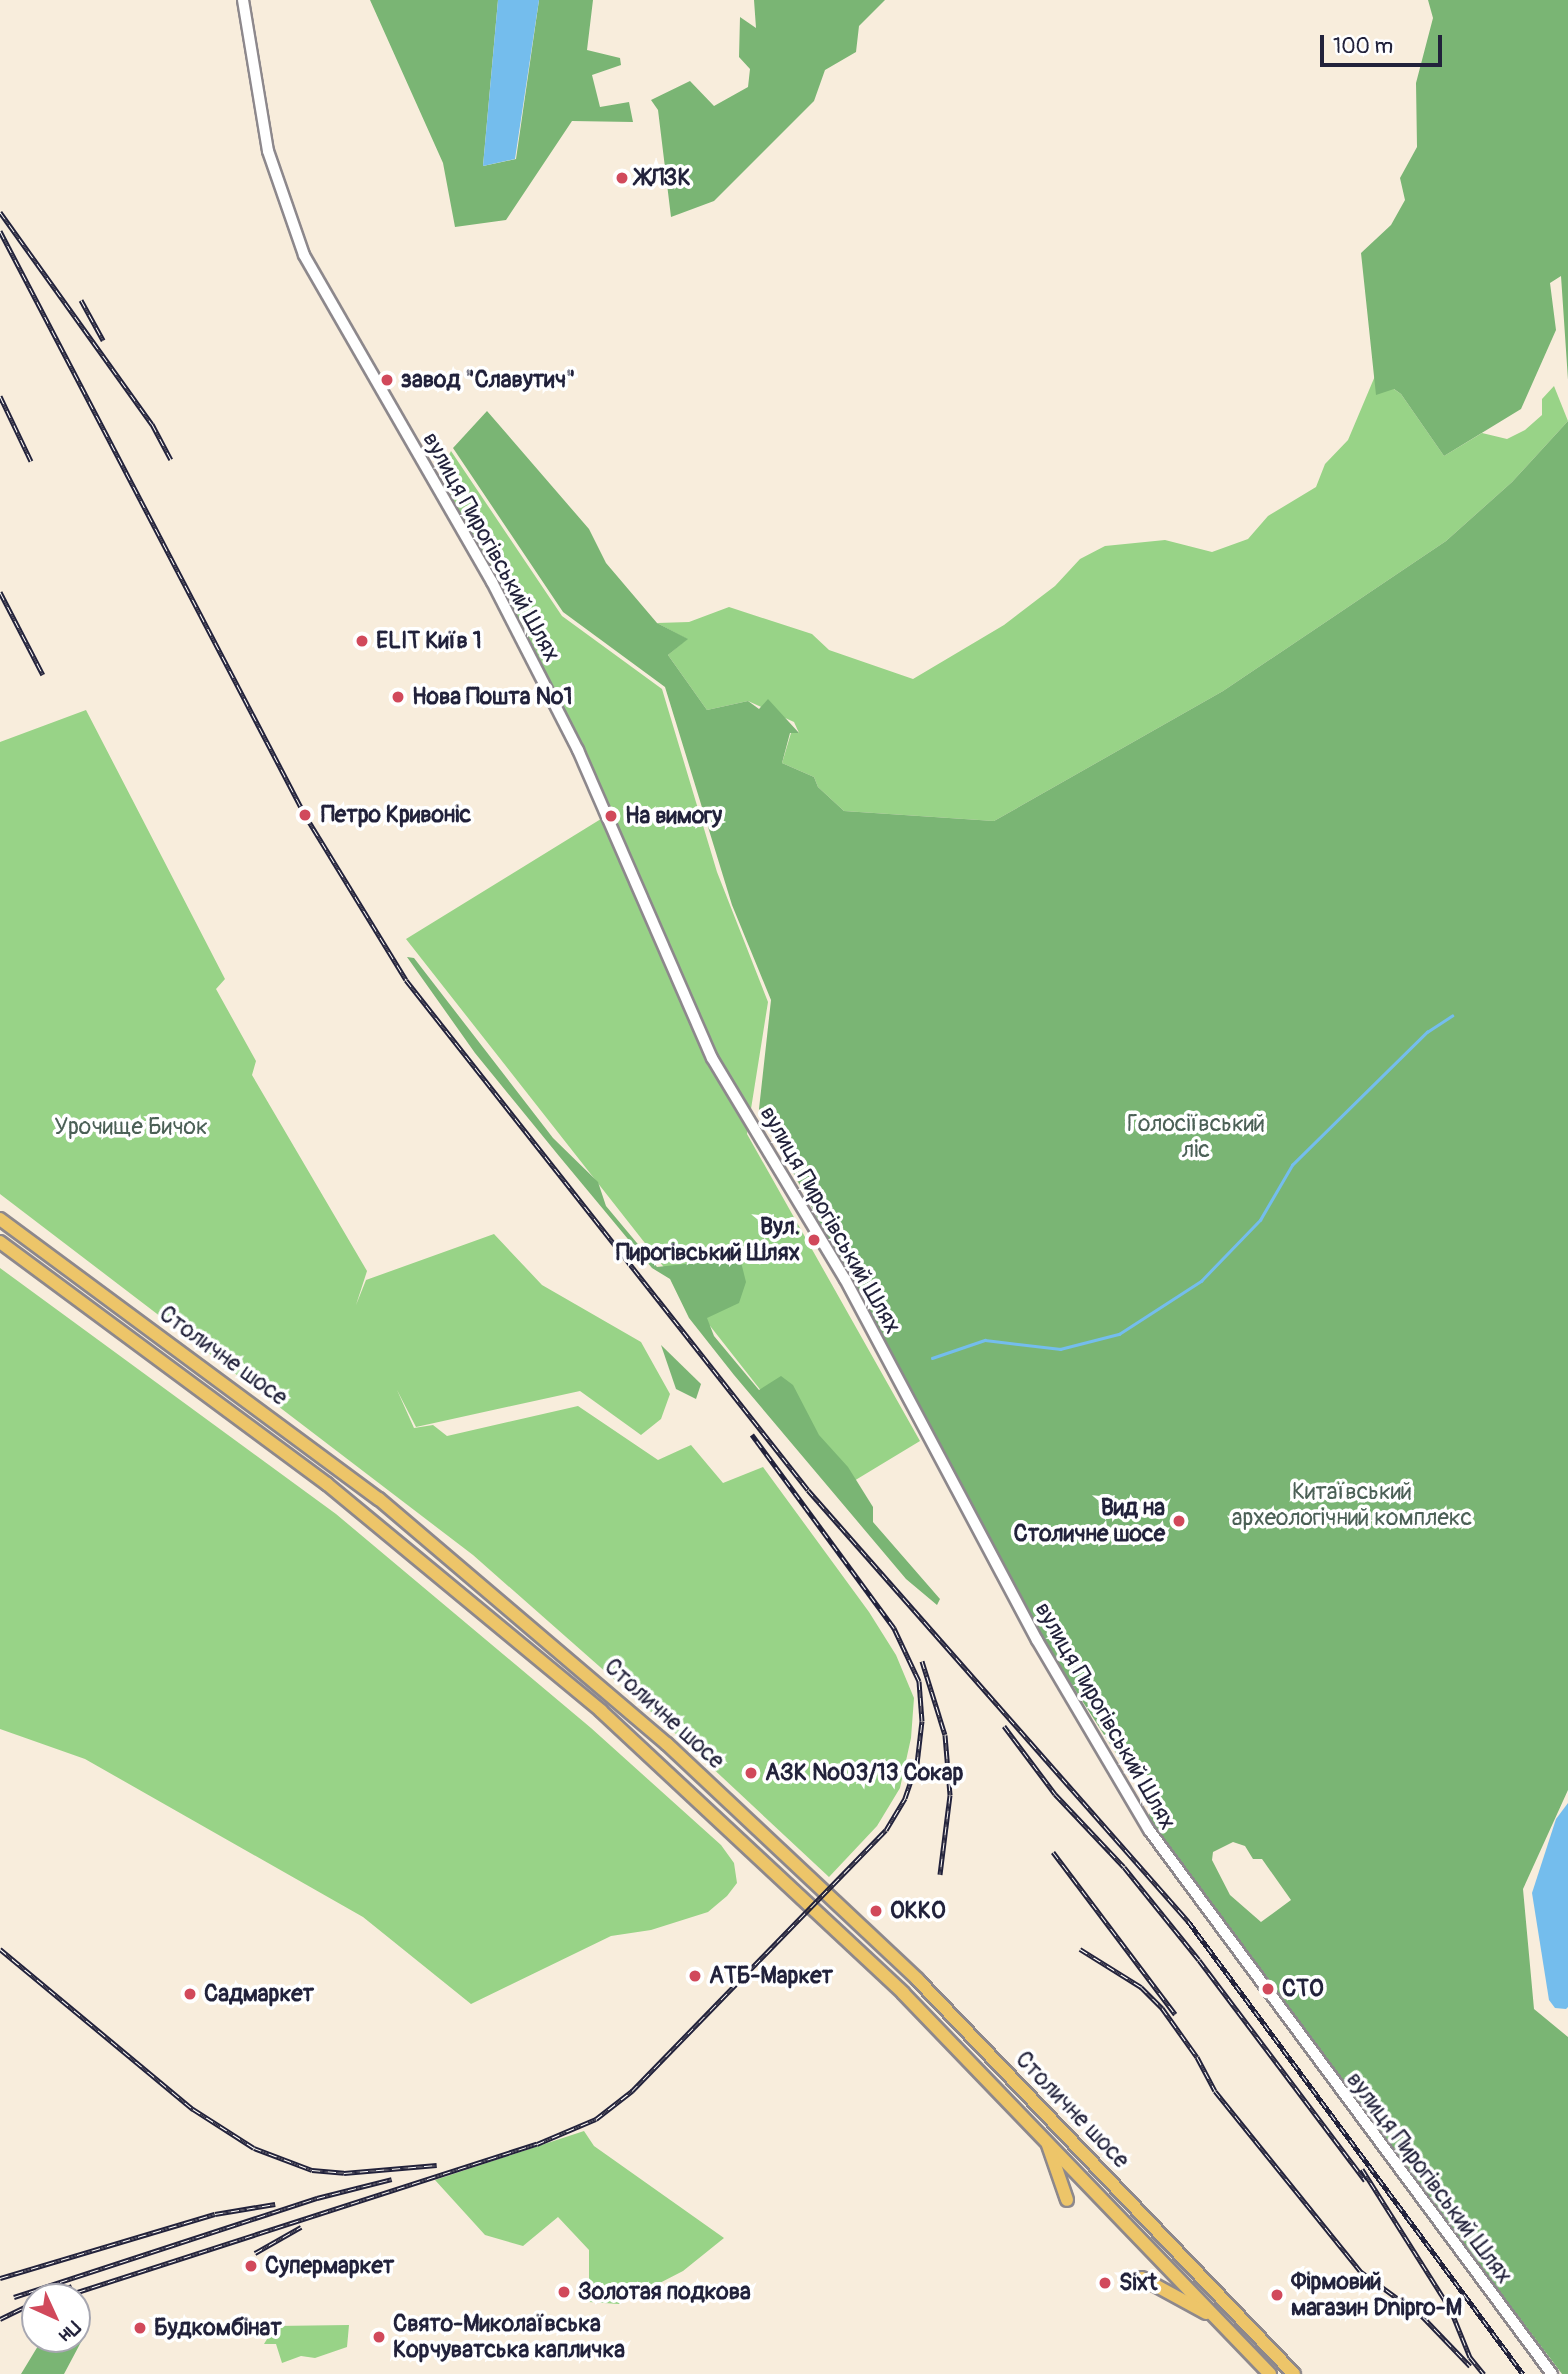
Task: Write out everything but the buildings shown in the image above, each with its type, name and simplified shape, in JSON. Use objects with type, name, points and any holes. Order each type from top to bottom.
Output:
[{"type":"highway","name":"Столичне шосе","points":[[0,1219],[379,1499],[623,1704],[917,1979],[1294,2374]]},
{"type":"highway","name":"Столичне шосе","points":[[0,1242],[327,1484],[591,1702],[903,1993],[1270,2374]]},
{"type":"highway","points":[[1047,2141],[1067,2200]]},
{"type":"highway","points":[[1142,2278],[1216,2318]]},
{"type":"street","name":"вулиця Пирогівський Шлях","points":[[243,0],[268,151],[304,255],[492,582],[578,750],[712,1058],[845,1279],[1037,1640],[1149,1830],[1552,2374]]},
{"type":"green space","points":[[370,0],[498,0],[483,166],[516,159],[539,0],[593,0],[587,50],[620,58],[621,65],[592,75],[600,107],[629,102],[633,122],[572,121],[506,220],[455,227],[443,163]]},
{"type":"green space","points":[[754,0],[885,0],[859,26],[856,52],[825,70],[814,101],[714,201],[671,217],[658,110],[651,100],[690,81],[714,106],[748,87],[750,69],[739,57],[740,17],[756,28]]},
{"type":"green space","points":[[1428,0],[1568,0],[1568,380],[1561,276],[1550,283],[1556,330],[1521,409],[1444,456],[1401,394],[1394,389],[1376,395],[1361,253],[1391,225],[1405,200],[1400,178],[1417,147],[1416,83],[1433,18]]},
{"type":"green space","points":[[1375,376],[1401,394],[1444,456],[1482,433],[1507,439],[1525,430],[1542,415],[1542,399],[1554,386],[1568,421],[1512,482],[1446,541],[1223,691],[994,821],[844,811],[818,787],[814,777],[782,763],[791,733],[799,733],[794,722],[748,701],[707,710],[668,655],[687,639],[657,623],[689,622],[729,607],[812,634],[829,650],[913,679],[1004,625],[1055,586],[1080,559],[1105,546],[1165,540],[1212,552],[1248,539],[1268,516],[1316,487],[1325,464],[1348,440]]},
{"type":"green space","name":"Голосіївський ліс","points":[[487,411],[589,529],[606,563],[657,623],[688,639],[668,655],[707,710],[748,701],[759,709],[768,699],[799,733],[790,733],[782,763],[814,777],[818,787],[844,811],[994,821],[1223,691],[1446,541],[1512,482],[1568,421],[1568,1790],[1523,1889],[1534,2009],[1568,2037],[1568,2374],[1562,2374],[1164,1847],[1149,1815],[1159,1795],[1149,1775],[1130,1775],[1043,1640],[759,1109],[771,1000],[732,905],[665,687],[563,612],[453,448]],"holes":[[[1233,1842],[1245,1846],[1253,1859],[1262,1859],[1291,1900],[1261,1922],[1230,1895],[1212,1860],[1213,1852]]]},
{"type":"green space","points":[[451,451],[562,616],[662,689],[717,872],[768,1002],[747,1134],[920,1441],[839,1490],[406,939],[609,814],[440,473]]},
{"type":"green space","name":"Урочище Бичок","points":[[86,710],[225,979],[216,989],[256,1061],[252,1075],[367,1271],[356,1305],[366,1280],[494,1234],[542,1285],[641,1342],[670,1394],[661,1419],[641,1435],[580,1391],[416,1427],[397,1390],[414,1428],[433,1425],[447,1436],[578,1406],[658,1460],[691,1445],[723,1483],[763,1467],[869,1612],[896,1655],[914,1698],[911,1738],[900,1788],[877,1826],[829,1877],[676,1734],[473,1555],[0,1194],[0,742]]},
{"type":"green space","points":[[407,957],[414,958],[553,1138],[598,1182],[606,1206],[657,1267],[740,1258],[746,1282],[739,1303],[707,1318],[714,1336],[759,1390],[781,1376],[793,1385],[819,1435],[848,1467],[873,1507],[873,1522],[940,1599],[937,1605],[906,1579],[734,1375],[689,1318],[670,1279],[652,1268],[559,1156],[475,1053]]},
{"type":"green space","points":[[0,1268],[336,1514],[591,1728],[721,1845],[734,1863],[737,1883],[727,1896],[708,1912],[651,1930],[611,1936],[471,2004],[363,1917],[85,1759],[0,1729]]},
{"type":"green space","points":[[661,1345],[701,1384],[696,1399],[676,1389]]},
{"type":"green space","points":[[584,2131],[594,2146],[724,2238],[683,2271],[619,2304],[589,2302],[589,2250],[558,2217],[523,2246],[485,2235],[435,2180]]},
{"type":"green space","points":[[349,2325],[347,2347],[315,2358],[301,2356],[282,2363],[276,2344],[264,2344],[275,2326]]},
{"type":"green space","points":[[34,2353],[75,2353],[64,2374],[21,2374]]},
{"type":"water","points":[[498,0],[539,0],[515,159],[483,166]]},
{"type":"water","points":[[1568,1803],[1566,2009],[1555,2008],[1549,2000],[1532,1893],[1556,1819]]},
{"type":"waterway","points":[[932,1358],[985,1340],[1060,1349],[1119,1334],[1201,1281],[1260,1220],[1292,1165],[1427,1032],[1452,1016]]},
{"type":"railway","points":[[0,212],[152,424],[171,459]]},
{"type":"railway","points":[[0,231],[305,815],[406,980],[808,1490],[1188,1921],[1523,2374]]},
{"type":"railway","points":[[81,300],[103,340]]},
{"type":"railway","points":[[0,396],[31,461]]},
{"type":"railway","points":[[0,592],[43,675]]},
{"type":"railway","points":[[91,2288],[537,2144],[596,2119],[632,2091],[886,1830],[905,1798],[917,1764],[922,1721],[919,1681],[894,1628],[752,1435]]},
{"type":"railway","points":[[922,1661],[945,1735],[950,1795],[940,1874]]},
{"type":"railway","points":[[1004,1726],[1055,1794],[1124,1867],[1199,1960],[1365,2180]]},
{"type":"railway","points":[[1053,1852],[1175,2014]]},
{"type":"railway","points":[[0,1949],[193,2109],[254,2148],[312,2170],[344,2173],[437,2165]]},
{"type":"railway","points":[[1080,1949],[1141,1987],[1162,2008],[1197,2057],[1215,2091],[1360,2271],[1423,2317],[1470,2366]]},
{"type":"railway","points":[[1362,2169],[1450,2308],[1470,2357],[1484,2374]]},
{"type":"railway","points":[[14,2297],[317,2198],[392,2179]]},
{"type":"railway","points":[[0,2278],[215,2214],[275,2204]]},
{"type":"railway","points":[[255,2253],[301,2227]]},
{"type":"railway","points":[[0,2319],[21,2309]]},
{"type":"place","name":"ЖЛЗК","points":[[622,178]]},
{"type":"place","name":"завод \"Славутич\"","points":[[387,380]]},
{"type":"place","name":"ELIT Київ 1","points":[[362,641]]},
{"type":"place","name":"Нова Пошта №1","points":[[398,697]]},
{"type":"place","name":"Петро Кривоніс","points":[[305,815]]},
{"type":"place","name":"На вимогу","points":[[611,816]]},
{"type":"place","name":"Вул. Пирогівський Шлях","points":[[814,1240]]},
{"type":"place","name":"Вид на Столичне шосе","points":[[1179,1521]]},
{"type":"place","name":"АЗК №03/13 Сокар","points":[[751,1773]]},
{"type":"place","name":"ОККО","points":[[876,1911]]},
{"type":"place","name":"АТБ-Маркет","points":[[695,1976]]},
{"type":"place","name":"СТО","points":[[1268,1989]]},
{"type":"place","name":"Садмаркет","points":[[190,1994]]},
{"type":"place","name":"Супермаркет","points":[[251,2266]]},
{"type":"place","name":"Sixt","points":[[1105,2283]]},
{"type":"place","name":"Золотая подкова","points":[[564,2292]]},
{"type":"place","name":"Фірмовий магазин Dnipro-M","points":[[1277,2295]]},
{"type":"place","name":"Будкомбінат","points":[[140,2328]]},
{"type":"place","name":"Свято-Миколаївська Корчуватська капличка","points":[[379,2337]]},
{"type":"park label","name":"Китаївський археологічний комплекс","points":[[1352,1505]]}]
